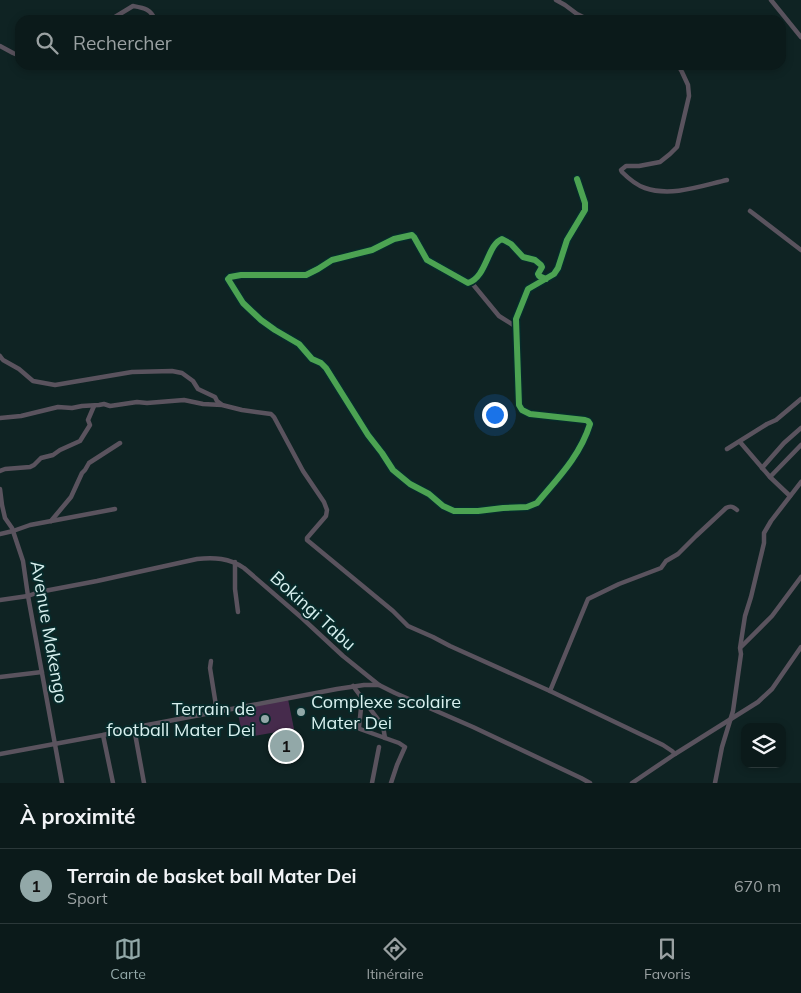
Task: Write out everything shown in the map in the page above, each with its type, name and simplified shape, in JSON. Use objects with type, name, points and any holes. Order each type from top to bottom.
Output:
[{"type":"street","points":[[556,0],[578,15]]},
{"type":"street","points":[[771,0],[783,15]]},
{"type":"street","points":[[118,15],[133,6],[147,9],[154,15]]},
{"type":"street","points":[[786,18],[801,37]]},
{"type":"street","points":[[0,46],[15,55]]},
{"type":"street","points":[[681,70],[688,85],[689,96],[677,147],[660,162],[639,166],[626,166],[622,172],[641,186],[659,190],[686,189],[727,180]]},
{"type":"street","points":[[546,279],[538,274],[541,265],[535,260],[523,257],[511,244],[502,239],[498,241],[482,271],[472,282],[468,283],[427,260],[412,235],[394,239],[372,250],[332,260],[307,274],[240,275],[228,279],[243,303],[260,320],[299,344],[312,358],[326,368],[368,435],[396,474],[429,494],[443,506],[454,511],[521,508],[535,505],[568,467],[579,451],[590,424],[588,421],[530,414],[522,410],[519,405],[516,319],[526,292],[554,274],[558,268],[567,240],[585,210],[585,203],[577,179]]},
{"type":"street","points":[[750,211],[801,250]]},
{"type":"street","points":[[472,282],[499,316],[516,326]]},
{"type":"street","points":[[0,356],[33,381],[55,385],[132,372],[172,371],[182,373],[193,381],[198,388],[215,397],[222,405]]},
{"type":"street","points":[[727,449],[776,420],[801,398]]},
{"type":"street","points":[[0,418],[21,416],[58,407],[70,408],[105,404],[110,406],[138,402],[184,400],[270,413],[327,510],[326,516],[307,538],[308,541],[393,611],[408,626],[550,691],[662,745],[675,754]]},
{"type":"street","points":[[0,471],[32,466],[41,458],[53,455],[80,442],[90,425],[88,420],[94,406]]},
{"type":"street","points":[[762,468],[784,443],[801,428]]},
{"type":"street","points":[[740,442],[770,477],[790,496]]},
{"type":"street","points":[[51,521],[70,498],[82,472],[89,463],[120,443]]},
{"type":"street","points":[[770,477],[801,445]]},
{"type":"street","points":[[715,783],[722,748],[733,711],[741,654],[740,648],[764,543],[764,533],[801,482]]},
{"type":"street","name":"Avenue Makengo","points":[[0,489],[5,518],[13,531],[21,554],[62,783]]},
{"type":"street","points":[[550,691],[588,599],[613,586],[661,568],[666,561],[678,554],[726,508],[733,507],[737,510]]},
{"type":"street","points":[[0,534],[30,525],[114,509]]},
{"type":"street","name":"Bokingi Tabu","points":[[0,600],[28,596],[39,592],[197,559],[218,558],[234,562],[244,568],[349,662],[379,685],[590,783]]},
{"type":"street","points":[[234,562],[238,612]]},
{"type":"street","points":[[740,648],[772,616],[801,577]]},
{"type":"street","points":[[632,783],[765,696],[801,647]]},
{"type":"street","points":[[211,661],[210,668],[217,712]]},
{"type":"street","points":[[0,677],[42,672]]},
{"type":"street","points":[[0,754],[353,686],[379,685]]},
{"type":"street","points":[[353,686],[383,726],[385,738]]},
{"type":"street","points":[[362,699],[360,728],[402,744],[405,747],[392,783]]},
{"type":"street","points":[[134,728],[144,783]]},
{"type":"street","points":[[103,735],[113,783]]},
{"type":"street","points":[[372,783],[379,747]]},
{"type":"shaded area","name":"Terrain de football Mater Dei","points":[[288,699],[294,729],[243,738],[237,709]]},
{"type":"shaded area","points":[[294,740],[296,748],[278,752],[276,743]]},
{"type":"cycle path","points":[[546,279],[539,276],[538,274],[542,267],[541,265],[535,260],[523,257],[511,244],[502,239],[493,248],[479,274],[468,283],[427,260],[412,235],[394,239],[372,250],[332,260],[306,275],[241,275],[228,279],[243,303],[261,320],[299,344],[312,359],[321,363],[326,368],[368,435],[393,470],[410,484],[454,511],[527,507],[537,503],[568,466],[586,436],[590,424],[585,420],[530,414],[522,410],[519,405],[516,319],[528,289],[554,274],[558,268],[567,240],[585,210],[585,203],[577,179]]},
{"type":"place","name":"Complexe scolaire Mater Dei","points":[[301,712]]},
{"type":"place","name":"Terrain de football Mater Dei","points":[[265,719]]},
{"type":"place","name":"Terrain de basket ball Mater Dei","points":[[286,746]]}]
